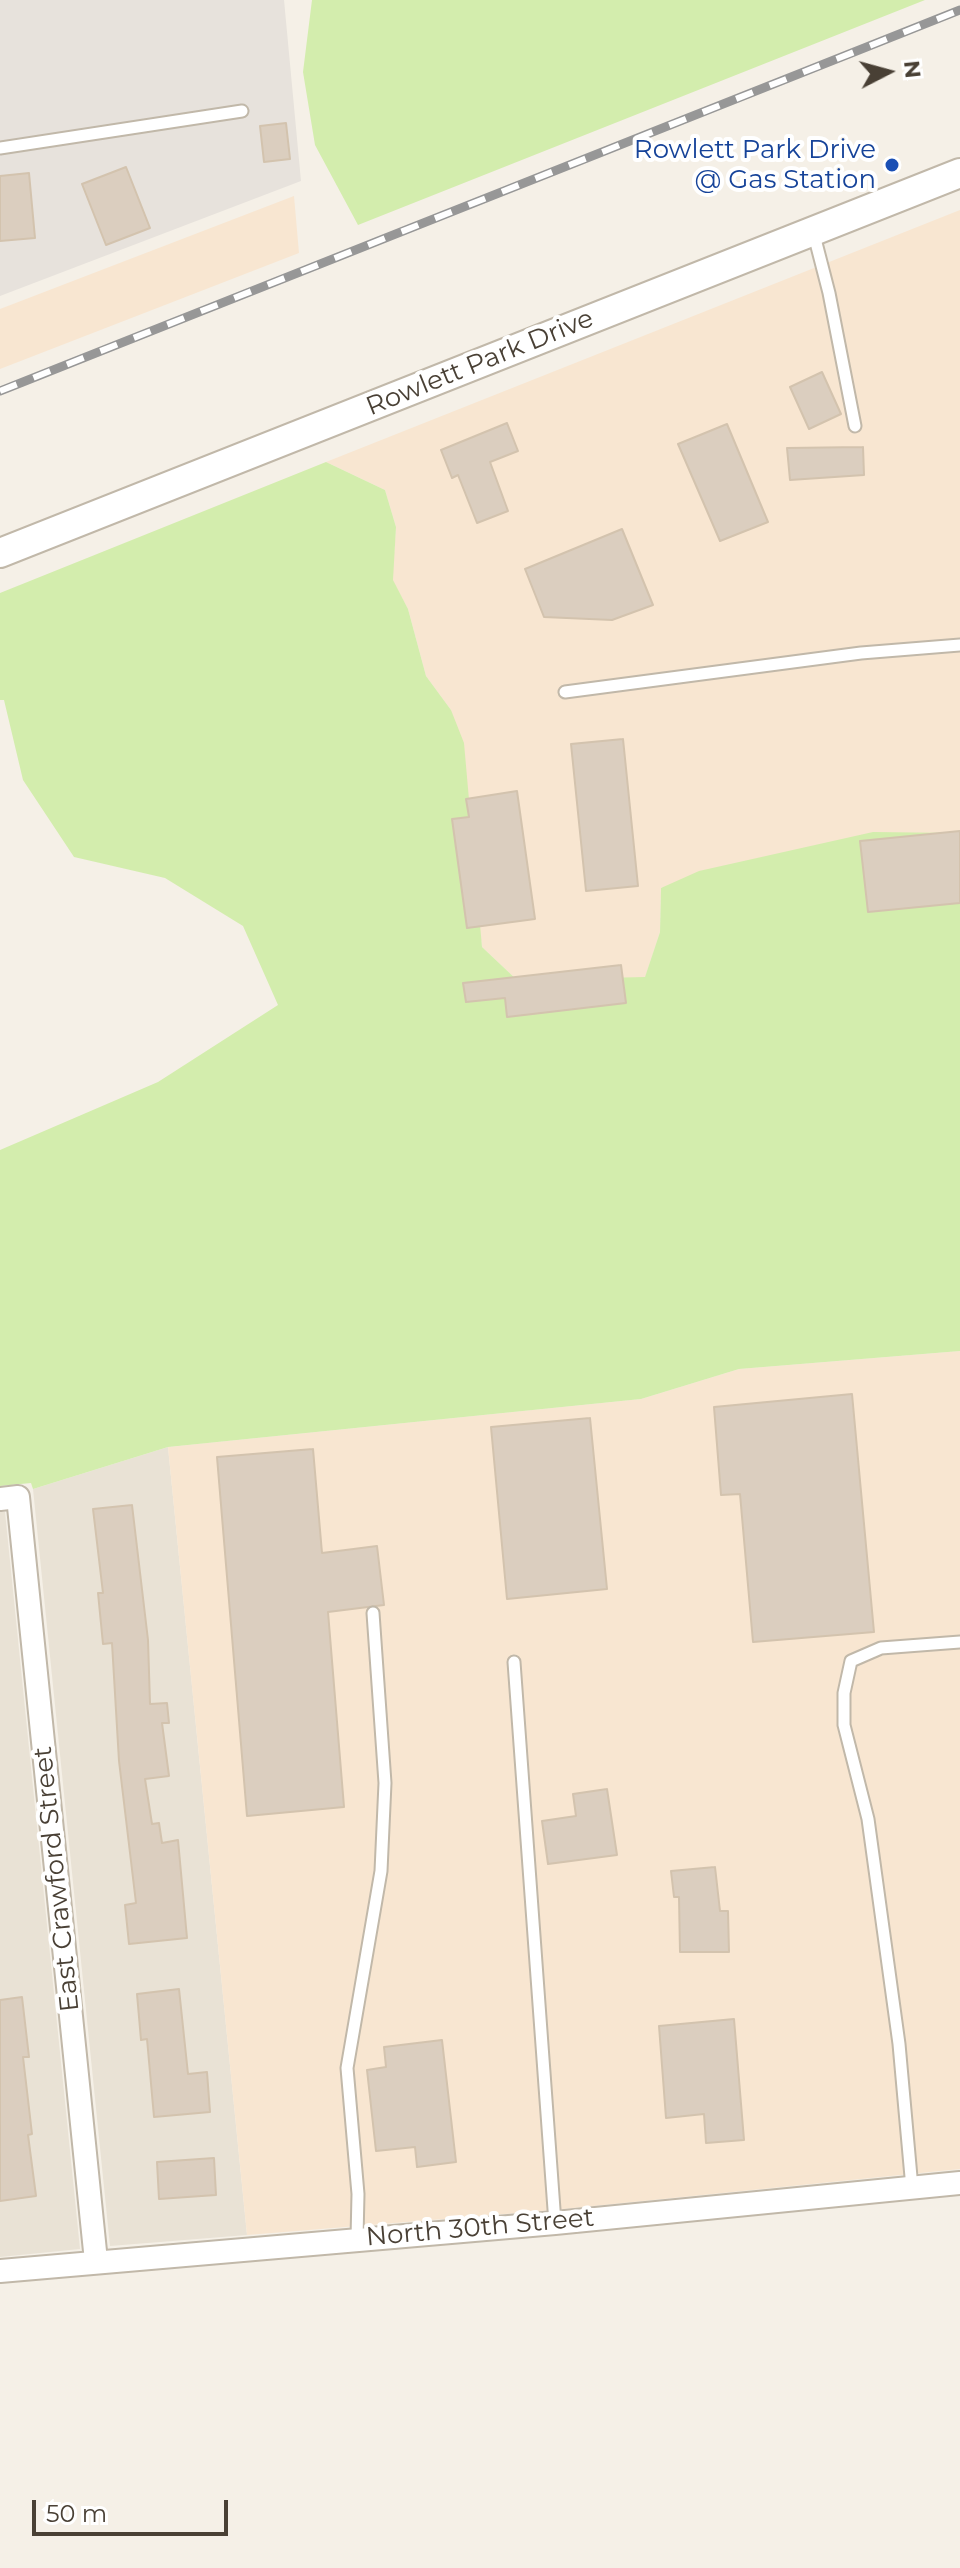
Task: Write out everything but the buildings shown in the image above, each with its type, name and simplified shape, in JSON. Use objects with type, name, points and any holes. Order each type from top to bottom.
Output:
[{"type":"street","name":"Rowlett Park Drive","points":[[0,553],[960,173]]},
{"type":"street","name":"East Crawford Street","points":[[9,1498],[96,2261]]},
{"type":"street","name":"North 30th Street","points":[[0,2271],[555,2223],[960,2183]]},
{"type":"lane","points":[[0,148],[242,111]]},
{"type":"lane","points":[[813,230],[829,293],[855,426]]},
{"type":"lane","points":[[565,692],[861,653],[960,645]]},
{"type":"lane","points":[[357,2238],[358,2194],[347,2068],[381,1871],[385,1783],[373,1613]]},
{"type":"lane","points":[[912,2188],[899,2044],[868,1819],[844,1725],[844,1693],[851,1661],[881,1648],[960,1642]]},
{"type":"lane","points":[[514,1662],[555,2176],[555,2223]]},
{"type":"shaded area","points":[[0,0],[284,0],[301,181],[0,296]]},
{"type":"shaded area","points":[[294,196],[299,253],[0,369],[0,309]]},
{"type":"shaded area","points":[[960,210],[960,833],[661,888],[660,932],[645,978],[517,980],[482,947],[451,710],[426,676],[408,609],[392,580],[396,527],[385,490],[326,462]]},
{"type":"shaded area","points":[[960,1351],[960,2169],[554,2210],[247,2235],[168,1447],[641,1399],[739,1369]]},
{"type":"shaded area","points":[[168,1447],[247,2235],[110,2246],[33,1489]]},
{"type":"shaded area","points":[[0,1512],[5,1512],[80,2249],[0,2257]]},
{"type":"green space","points":[[312,0],[925,0],[358,225],[315,145],[303,72]]},
{"type":"green space","points":[[326,462],[385,490],[396,527],[393,580],[408,609],[426,676],[451,710],[464,743],[482,947],[517,980],[645,977],[660,932],[661,888],[699,871],[873,832],[960,833],[960,1351],[739,1369],[641,1399],[168,1447],[33,1489],[31,1483],[0,1486],[0,1150],[158,1082],[278,1005],[243,926],[165,878],[74,857],[23,780],[4,700],[0,700],[0,593]]},
{"type":"railway","points":[[0,391],[960,10]]},
{"type":"place","name":"Rowlett Park Drive @ Gas Station","points":[[892,165]]}]
